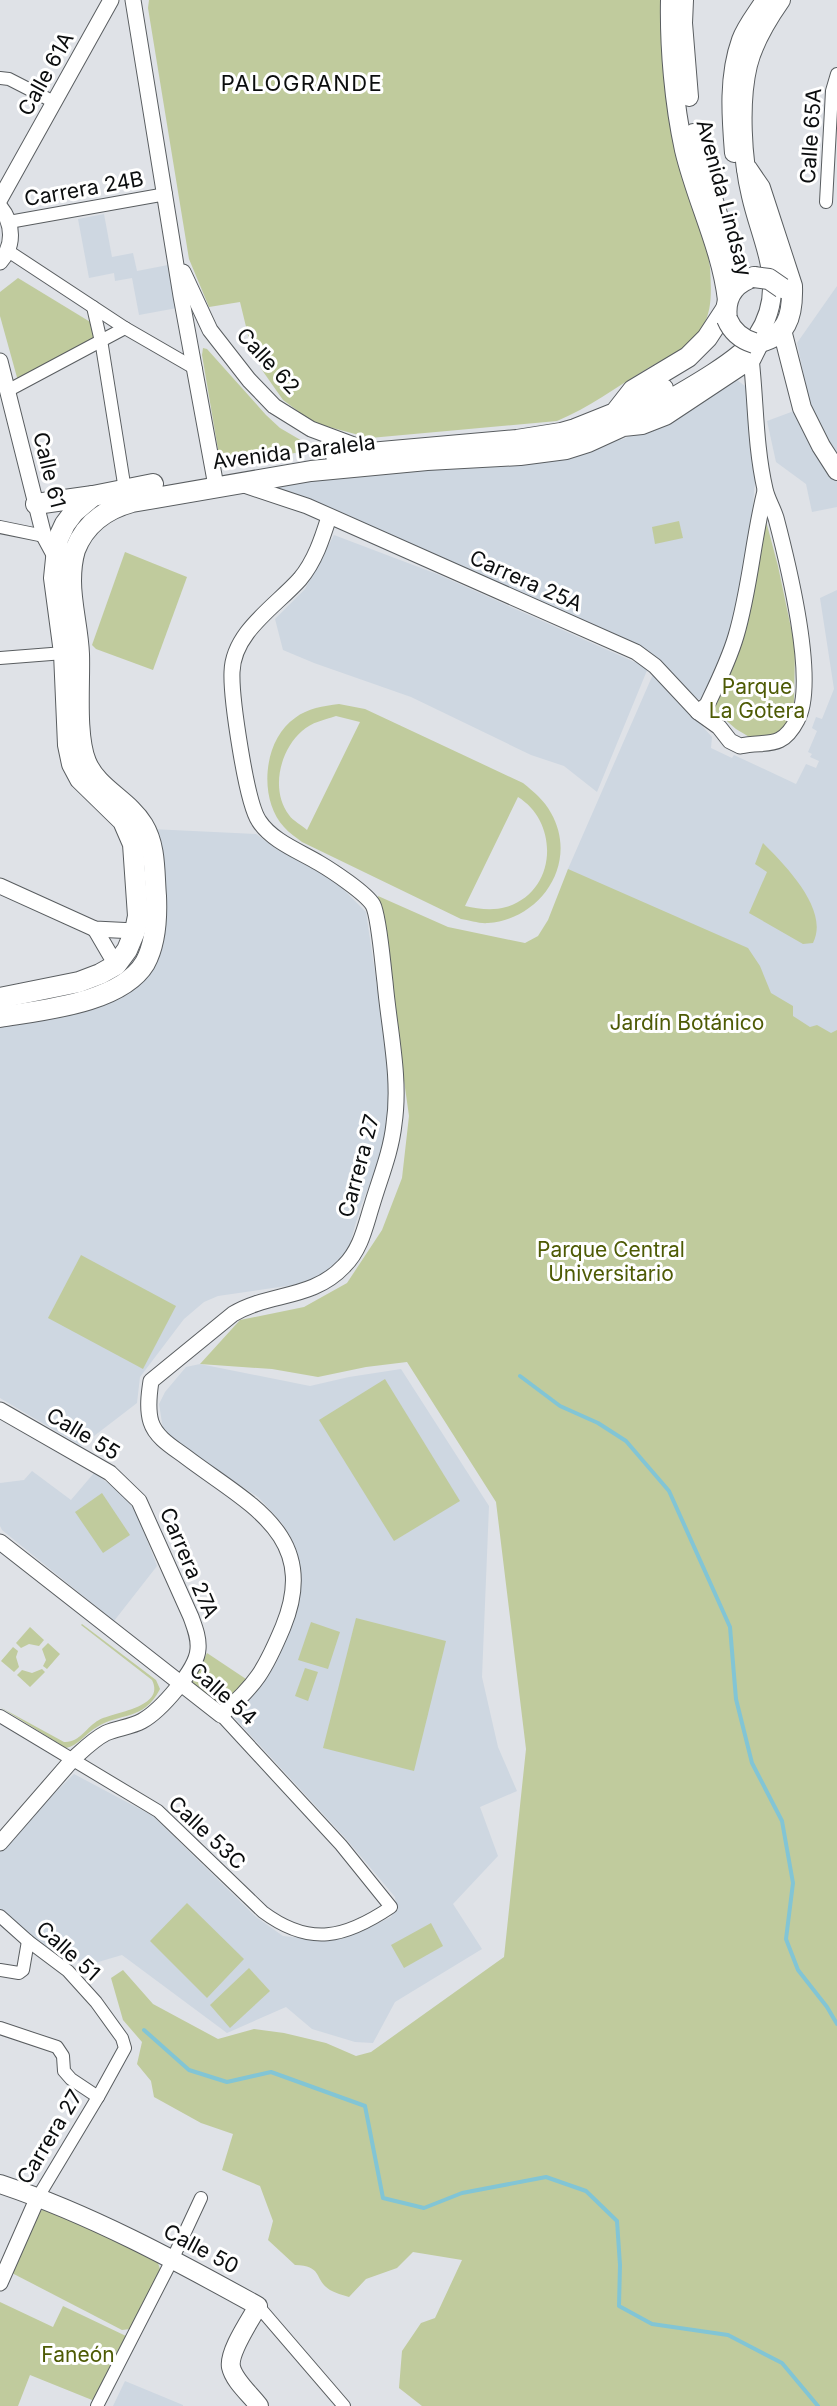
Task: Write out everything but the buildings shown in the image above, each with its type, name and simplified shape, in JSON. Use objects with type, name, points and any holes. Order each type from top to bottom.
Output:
[{"type":"main road","name":"Avenida Lindsay","points":[[670,0],[670,26],[682,140],[698,198],[721,264],[727,309]]},
{"type":"main road","name":"Avenida Lindsay","points":[[684,0],[683,23],[692,126],[730,254],[738,271],[750,278]]},
{"type":"main road","name":"Avenida Paralela","points":[[36,504],[214,479],[235,483],[311,471],[549,452],[588,442],[656,392],[719,354],[746,332],[755,316],[761,294],[761,273],[756,246],[739,197],[732,140],[732,79],[741,40],[765,0]]},
{"type":"main road","name":"Avenida Paralela","points":[[0,1017],[84,1002],[104,995],[126,981],[144,965],[150,952],[155,929],[154,862],[147,835],[134,813],[94,776],[86,762],[81,744],[79,653],[71,584],[72,564],[80,539],[96,520],[108,511],[214,479],[309,459],[545,436],[619,419],[733,357],[756,338],[765,320],[772,295],[772,271],[750,194],[743,102],[748,66],[765,22],[781,0]]},
{"type":"main road","points":[[747,169],[760,188],[770,225],[792,286],[790,306],[788,319],[730,372],[665,415],[642,424],[619,419],[633,390],[674,366],[698,348],[727,309],[733,289],[750,278],[769,279],[782,288],[790,306]]},
{"type":"main road","points":[[727,309],[735,333],[747,341],[763,342],[793,376],[802,408],[811,428],[837,471]]},
{"type":"main road","points":[[0,998],[79,982],[116,965],[127,950],[135,932],[138,916],[134,844],[123,821],[88,789],[72,764],[68,746],[64,653],[54,578],[55,557],[58,539],[65,524],[74,512],[93,496]]},
{"type":"main road","name":"Calle 50","points":[[0,2184],[38,2197],[173,2258],[258,2306]]},
{"type":"main road","points":[[258,2306],[233,2352],[231,2367],[238,2380],[259,2406]]},
{"type":"street","name":"Calle 61A","points":[[0,200],[111,0]]},
{"type":"street","name":"Calle 62","points":[[134,0],[214,479]]},
{"type":"street","name":"Calle 65A","points":[[826,202],[832,91],[837,74]]},
{"type":"street","points":[[0,78],[9,79],[54,102]]},
{"type":"street","name":"Carrera 24B","points":[[9,222],[166,194]]},
{"type":"street","points":[[0,207],[9,222],[11,232],[4,257],[196,369]]},
{"type":"street","name":"Calle 62","points":[[175,253],[210,330],[249,380],[274,406],[311,429],[373,452]]},
{"type":"street","points":[[93,307],[101,340],[125,490]]},
{"type":"street","points":[[187,327],[191,319],[196,316],[210,330]]},
{"type":"street","points":[[8,391],[125,328]]},
{"type":"street","points":[[698,712],[708,705],[736,636],[765,491],[755,431],[753,389],[763,342]]},
{"type":"street","name":"Calle 61","points":[[0,361],[8,391],[6,407],[44,536],[71,584]]},
{"type":"street","points":[[730,372],[753,389]]},
{"type":"street","name":"Carrera 25A","points":[[235,483],[307,506],[636,652],[655,666],[698,712],[719,727],[730,741],[740,746],[775,742],[788,732],[801,710],[804,678],[801,640],[776,516],[765,491]]},
{"type":"street","name":"Carrera 27","points":[[221,1715],[253,1686],[269,1662],[291,1604],[291,1557],[274,1525],[261,1512],[168,1444],[158,1432],[151,1422],[148,1395],[151,1381],[215,1326],[248,1305],[309,1291],[343,1268],[357,1251],[395,1123],[396,1079],[373,904],[342,876],[276,838],[258,820],[248,790],[232,687],[232,667],[238,647],[248,631],[301,578],[315,557],[329,517]]},
{"type":"street","points":[[0,527],[44,536]]},
{"type":"street","points":[[0,658],[64,653]]},
{"type":"street","points":[[0,886],[95,929],[135,932]]},
{"type":"street","points":[[95,929],[116,965]]},
{"type":"street","name":"Calle 55","points":[[0,1410],[110,1473],[139,1501]]},
{"type":"street","name":"Carrera 27A","points":[[0,1843],[73,1759],[98,1737],[144,1720],[181,1683],[194,1664],[198,1651],[197,1635],[139,1501]]},
{"type":"street","name":"Calle 54","points":[[0,1542],[221,1715],[341,1845],[391,1907]]},
{"type":"street","name":"Calle 53C","points":[[0,1716],[158,1811],[263,1912],[281,1926],[310,1934],[335,1934],[368,1923],[391,1907]]},
{"type":"street","points":[[0,1729],[12,1723]]},
{"type":"street","name":"Calle 51","points":[[0,1916],[28,1941],[68,1971],[96,2002],[122,2038],[125,2048]]},
{"type":"street","points":[[0,1970],[19,1973],[23,1970],[28,1941]]},
{"type":"street","points":[[0,2028],[57,2047],[63,2056],[64,2071],[71,2079],[98,2097]]},
{"type":"street","name":"Carrera 27","points":[[0,2283],[38,2197],[125,2048]]},
{"type":"street","points":[[96,2406],[173,2258],[201,2198]]},
{"type":"street","name":"Calle 50","points":[[258,2306],[344,2406]]},
{"type":"shaded area","points":[[104,214],[112,257],[133,253],[137,271],[168,265],[177,308],[139,315],[132,278],[115,281],[114,273],[89,278],[78,219]]},
{"type":"shaded area","points":[[837,286],[837,507],[812,512],[806,484],[776,462],[767,421],[810,405],[797,343]]},
{"type":"shaded area","points":[[732,376],[750,390],[757,462],[749,546],[733,630],[704,702],[689,694],[671,672],[255,484],[614,428],[621,440],[653,426]]},
{"type":"shaded area","points":[[334,535],[437,574],[648,668],[597,792],[564,766],[531,755],[411,697],[283,650],[275,619],[305,589]]},
{"type":"shaded area","points":[[837,590],[837,1253],[546,942],[568,869],[654,672],[712,737],[711,748],[732,758],[734,755],[796,784],[806,764],[816,768],[819,761],[810,757],[812,754],[808,752],[817,731],[812,728],[816,717],[822,719],[834,689],[820,598]]},
{"type":"shaded area","points":[[151,829],[256,834],[278,850],[328,874],[366,912],[393,1094],[382,1153],[360,1208],[347,1255],[334,1267],[307,1283],[218,1296],[204,1302],[184,1319],[140,1377],[137,1403],[81,1446],[0,1398],[0,1027],[61,1011],[95,1007],[116,999],[138,984],[146,975]]},
{"type":"shaded area","points":[[200,1364],[310,1386],[401,1369],[489,1506],[482,1677],[498,1747],[517,1791],[480,1807],[498,1856],[453,1904],[482,1949],[395,2002],[373,2043],[355,2042],[312,2029],[286,2007],[227,2033],[122,1955],[88,1965],[43,1946],[0,1913],[0,1847],[74,1774],[153,1816],[256,1917],[283,1936],[334,1939],[358,1933],[391,1917],[396,1906],[395,1897],[347,1840],[231,1714],[271,1668],[288,1635],[296,1611],[300,1584],[292,1539],[282,1523],[258,1497],[173,1441],[163,1429],[159,1404],[165,1392],[186,1367]]},
{"type":"shaded area","points":[[32,1471],[71,1500],[94,1473],[123,1494],[137,1514],[157,1566],[114,1621],[2,1530],[0,1526],[0,1483],[24,1480]]},
{"type":"shaded area","points":[[125,2381],[183,2405],[183,2406],[113,2406]]},
{"type":"green space","points":[[149,0],[664,0],[710,267],[710,305],[703,326],[691,341],[677,352],[557,421],[370,438],[314,423],[283,400],[262,370],[250,343],[240,302],[209,307],[189,259],[148,8]]},
{"type":"green space","points":[[18,278],[110,334],[18,381],[0,316],[0,292]]},
{"type":"green space","points":[[203,348],[207,349],[280,428],[316,449],[221,467],[202,355]]},
{"type":"green space","points":[[679,521],[683,538],[655,544],[652,527]]},
{"type":"green space","name":"Parque La Gotera","points":[[766,521],[795,647],[794,706],[791,718],[780,730],[774,734],[751,738],[736,729],[714,710],[734,655]]},
{"type":"green space","points":[[125,552],[187,577],[153,670],[96,649],[92,645]]},
{"type":"green space","points":[[339,704],[365,709],[523,783],[535,793],[551,813],[559,832],[561,850],[558,868],[550,885],[539,899],[525,911],[507,919],[485,923],[461,919],[302,842],[288,831],[276,815],[270,801],[268,786],[268,770],[276,740],[284,728],[300,715],[310,710]],"holes":[[[336,716],[360,722],[307,830],[291,817],[283,805],[279,782],[283,759],[294,739],[302,731],[314,723]],[[518,797],[532,809],[541,823],[546,839],[547,856],[543,872],[535,887],[523,899],[506,907],[485,909],[465,906]]]},
{"type":"green space","points":[[763,843],[793,876],[810,903],[817,930],[813,943],[803,944],[749,913],[767,872],[755,864]]},
{"type":"green space","name":"Parque Central Universitario","points":[[568,869],[748,948],[760,966],[771,993],[793,1006],[793,1016],[810,1027],[817,1025],[831,1033],[837,1030],[837,2406],[422,2406],[399,2388],[402,2351],[421,2323],[435,2318],[462,2260],[413,2252],[397,2268],[366,2279],[349,2297],[330,2290],[314,2270],[295,2265],[268,2240],[273,2221],[260,2186],[222,2170],[233,2134],[201,2123],[154,2097],[151,2081],[137,2064],[142,2042],[123,2020],[111,1978],[123,1970],[153,2004],[218,2039],[254,2029],[326,2043],[356,2056],[371,2052],[504,1957],[526,1749],[496,1502],[407,1362],[366,1367],[318,1377],[272,1369],[200,1364],[240,1320],[304,1307],[347,1283],[382,1230],[402,1178],[409,1116],[378,896],[448,927],[525,943],[538,936],[548,920]]},
{"type":"green space","points":[[81,1255],[176,1306],[143,1369],[48,1318]]},
{"type":"green space","points":[[385,1379],[460,1501],[394,1541],[319,1420]]},
{"type":"green space","points":[[102,1493],[130,1535],[103,1553],[75,1512]]},
{"type":"green space","points":[[356,1618],[446,1641],[414,1771],[323,1748]]},
{"type":"green space","points":[[311,1622],[340,1632],[328,1669],[298,1660]]},
{"type":"green space","points":[[82,1624],[156,1680],[160,1689],[139,1712],[106,1722],[74,1745],[66,1748],[0,1707],[64,1742],[70,1742],[99,1720],[145,1703],[152,1697],[154,1689],[152,1680]]},
{"type":"green space","points":[[30,1627],[44,1640],[39,1646],[29,1644],[21,1648],[16,1643]]},
{"type":"green space","points":[[48,1643],[60,1654],[47,1669],[43,1666],[46,1660],[42,1649]]},
{"type":"green space","points":[[13,1647],[18,1651],[16,1657],[19,1667],[14,1672],[1,1661]]},
{"type":"green space","points":[[207,1653],[249,1681],[222,1707],[191,1685]]},
{"type":"green space","points":[[305,1668],[318,1672],[308,1701],[295,1696]]},
{"type":"green space","points":[[42,1669],[45,1672],[30,1687],[17,1675],[22,1670],[32,1673]]},
{"type":"green space","points":[[187,1903],[244,1959],[207,1998],[150,1941]]},
{"type":"green space","points":[[431,1923],[443,1946],[404,1968],[391,1945]]},
{"type":"green space","points":[[249,1968],[270,1991],[230,2028],[210,2005]]},
{"type":"green space","points":[[50,2207],[157,2260],[160,2269],[130,2329],[122,2330],[10,2272],[40,2211]]},
{"type":"green space","name":"Faneón","points":[[0,2302],[53,2327],[63,2306],[126,2336],[97,2402],[30,2375],[18,2406],[0,2406]]},
{"type":"waterway","points":[[520,1376],[560,1406],[598,1423],[626,1441],[669,1491],[730,1627],[736,1699],[752,1763],[782,1821],[793,1883],[786,1939],[798,1970],[827,2007],[837,2024]]},
{"type":"waterway","points":[[144,2030],[189,2070],[227,2082],[271,2072],[365,2106],[383,2198],[424,2208],[462,2193],[546,2177],[586,2191],[617,2221],[620,2265],[619,2306],[652,2324],[728,2335],[782,2363],[818,2406]]},
{"type":"district","name":"PALOGRANDE","points":[[302,83]]},
{"type":"park label","name":"Jardín Botánico","points":[[687,1023]]}]
